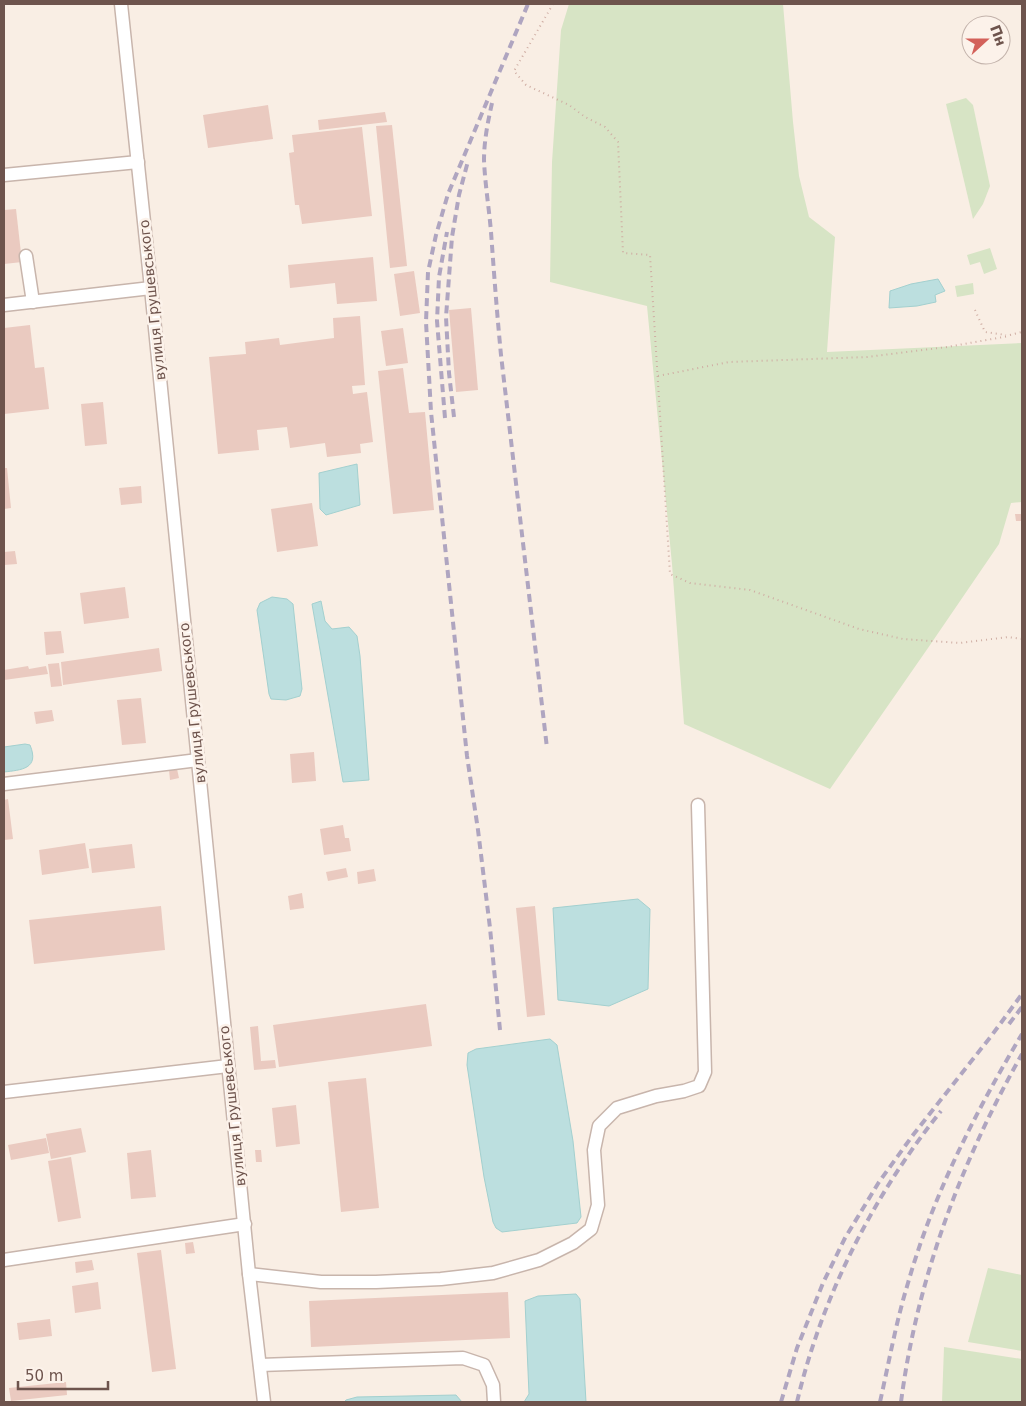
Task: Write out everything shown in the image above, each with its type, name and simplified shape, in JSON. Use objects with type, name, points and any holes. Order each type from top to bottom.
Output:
[{"type":"street","name":"вулиця Грушевського","points":[[121,4],[152,288],[228,1066],[264,1402]]},
{"type":"street","points":[[4,175],[138,162]]},
{"type":"street","points":[[26,256],[33,302]]},
{"type":"street","points":[[4,305],[152,288]]},
{"type":"street","points":[[4,784],[198,760]]},
{"type":"street","points":[[249,1274],[321,1282],[376,1282],[441,1279],[493,1273],[539,1260],[573,1243],[591,1229],[598,1205],[594,1150],[599,1126],[617,1108],[699,1086],[705,1072],[698,805]]},
{"type":"street","points":[[4,1092],[228,1066]]},
{"type":"street","points":[[4,1260],[245,1224]]},
{"type":"street","points":[[260,1365],[463,1358],[484,1364],[492,1385],[494,1402]]},
{"type":"path","points":[[553,4],[514,71],[526,85],[569,104],[586,117],[605,127],[618,142],[623,253],[650,256],[670,574],[690,583],[750,590],[859,629],[903,639],[960,643],[1008,638],[1022,639]]},
{"type":"path","points":[[975,310],[985,332],[1009,336]]},
{"type":"path","points":[[658,376],[729,362],[868,356],[947,347],[1022,332]]},
{"type":"green space","points":[[569,4],[783,4],[799,176],[809,217],[835,237],[827,352],[1022,343],[1022,502],[1011,503],[999,544],[830,789],[684,724],[672,564],[647,306],[550,282],[552,162],[561,30]]},
{"type":"green space","points":[[966,98],[973,105],[990,186],[983,204],[973,219],[946,104]]},
{"type":"green space","points":[[990,248],[997,269],[984,274],[980,262],[970,265],[967,255]]},
{"type":"green space","points":[[973,283],[974,294],[957,297],[955,286]]},
{"type":"green space","points":[[988,1268],[1022,1275],[1022,1351],[968,1342]]},
{"type":"green space","points":[[944,1347],[1022,1359],[1022,1402],[942,1402]]},
{"type":"water","points":[[938,279],[945,291],[935,295],[936,302],[917,306],[889,308],[890,291],[911,284]]},
{"type":"water","points":[[357,464],[360,505],[326,515],[320,509],[319,473]]},
{"type":"water","points":[[272,597],[287,599],[293,604],[302,689],[300,696],[286,700],[271,699],[269,694],[257,610],[260,603]]},
{"type":"water","points":[[321,601],[325,621],[332,629],[349,627],[357,636],[369,780],[343,782],[312,604]]},
{"type":"water","points":[[30,745],[33,759],[31,764],[22,769],[4,772],[4,747]]},
{"type":"water","points":[[638,899],[650,909],[648,989],[609,1006],[558,1000],[553,908]]},
{"type":"water","points":[[550,1039],[557,1045],[573,1141],[581,1217],[577,1223],[502,1232],[496,1228],[493,1222],[484,1177],[467,1065],[468,1053],[476,1049]]},
{"type":"water","points":[[576,1294],[580,1299],[586,1402],[524,1402],[529,1394],[525,1301],[538,1296]]},
{"type":"water","points":[[456,1395],[462,1402],[344,1402],[357,1397]]},
{"type":"building","points":[[268,105],[273,139],[208,148],[203,115]]},
{"type":"building","points":[[385,112],[387,122],[319,130],[318,120]]},
{"type":"building","points":[[392,125],[407,266],[390,268],[376,126]]},
{"type":"building","points":[[362,127],[372,216],[302,224],[299,205],[295,205],[289,153],[294,152],[292,135]]},
{"type":"building","points":[[16,209],[22,262],[4,264],[4,210]]},
{"type":"building","points":[[373,257],[377,301],[337,304],[335,283],[290,288],[288,265]]},
{"type":"building","points":[[414,271],[420,313],[400,316],[394,274]]},
{"type":"building","points":[[471,308],[478,390],[456,392],[449,310]]},
{"type":"building","points":[[360,316],[365,385],[352,386],[353,394],[367,392],[373,442],[360,444],[361,453],[327,457],[325,443],[290,448],[287,427],[257,430],[259,450],[218,454],[209,357],[246,354],[245,342],[279,338],[280,345],[334,338],[333,318]]},
{"type":"building","points":[[30,325],[35,368],[44,367],[49,409],[4,414],[4,328]]},
{"type":"building","points":[[403,328],[408,363],[386,366],[381,331]]},
{"type":"building","points":[[403,368],[409,413],[425,412],[434,510],[393,514],[378,371]]},
{"type":"building","points":[[103,402],[107,444],[85,446],[81,404]]},
{"type":"building","points":[[4,468],[7,468],[11,508],[4,509]]},
{"type":"building","points":[[141,486],[142,503],[121,505],[119,488]]},
{"type":"building","points":[[312,503],[318,546],[277,552],[271,509]]},
{"type":"building","points":[[1015,514],[1021,514],[1022,521],[1016,521]]},
{"type":"building","points":[[15,551],[17,564],[4,565],[4,552]]},
{"type":"building","points":[[125,587],[129,618],[84,624],[80,593]]},
{"type":"building","points":[[61,631],[64,653],[46,655],[44,632]]},
{"type":"building","points":[[159,648],[162,671],[63,685],[61,662]]},
{"type":"building","points":[[59,663],[62,686],[51,687],[48,664]]},
{"type":"building","points":[[28,666],[29,669],[46,666],[48,674],[4,680],[4,670]]},
{"type":"building","points":[[141,698],[146,743],[122,745],[117,700]]},
{"type":"building","points":[[52,710],[54,721],[36,724],[34,712]]},
{"type":"building","points":[[314,752],[316,781],[292,783],[290,754]]},
{"type":"building","points":[[177,769],[179,778],[170,780],[169,770]]},
{"type":"building","points":[[8,799],[13,839],[4,840],[4,800]]},
{"type":"building","points":[[343,825],[345,838],[349,838],[351,851],[324,855],[320,829]]},
{"type":"building","points":[[85,843],[89,868],[42,875],[39,850]]},
{"type":"building","points":[[132,844],[135,868],[92,873],[89,849]]},
{"type":"building","points":[[346,868],[348,877],[328,881],[326,872]]},
{"type":"building","points":[[374,869],[376,881],[358,884],[357,872]]},
{"type":"building","points":[[302,893],[304,908],[290,910],[288,896]]},
{"type":"building","points":[[161,906],[165,950],[34,964],[29,920]]},
{"type":"building","points":[[535,906],[545,1015],[527,1017],[516,908]]},
{"type":"building","points":[[426,1004],[432,1046],[279,1067],[273,1025]]},
{"type":"building","points":[[258,1026],[261,1061],[275,1060],[276,1068],[254,1070],[250,1027]]},
{"type":"building","points":[[366,1078],[379,1208],[341,1212],[328,1082]]},
{"type":"building","points":[[296,1105],[300,1144],[276,1147],[272,1108]]},
{"type":"building","points":[[81,1128],[86,1152],[51,1159],[46,1134]]},
{"type":"building","points":[[46,1138],[49,1153],[11,1160],[8,1145]]},
{"type":"building","points":[[151,1150],[156,1197],[131,1199],[127,1153]]},
{"type":"building","points":[[255,1150],[261,1150],[262,1162],[256,1162]]},
{"type":"building","points":[[71,1157],[81,1218],[58,1222],[48,1161]]},
{"type":"building","points":[[193,1242],[195,1253],[186,1254],[185,1243]]},
{"type":"building","points":[[161,1250],[176,1369],[152,1372],[137,1253]]},
{"type":"building","points":[[92,1260],[94,1270],[76,1273],[75,1262]]},
{"type":"building","points":[[98,1282],[101,1309],[75,1313],[72,1286]]},
{"type":"building","points":[[508,1292],[510,1338],[311,1347],[309,1301]]},
{"type":"building","points":[[50,1319],[52,1336],[19,1340],[17,1323]]},
{"type":"building","points":[[66,1382],[67,1395],[11,1401],[9,1388]]},
{"type":"railway","points":[[500,1030],[490,928],[467,756],[431,412],[426,322],[428,272],[448,194],[528,4]]},
{"type":"railway","points":[[492,103],[485,146],[485,178],[501,355],[547,748]]},
{"type":"railway","points":[[454,417],[446,317],[452,237],[459,195],[468,161]]},
{"type":"railway","points":[[445,418],[437,321],[439,277],[447,232]]},
{"type":"railway","points":[[781,1402],[797,1348],[823,1283],[845,1238],[879,1182],[913,1135],[1022,994]]},
{"type":"railway","points":[[1009,1024],[1022,1007]]},
{"type":"railway","points":[[880,1402],[896,1327],[918,1250],[930,1218],[972,1124],[1022,1034]]},
{"type":"railway","points":[[901,1402],[908,1356],[918,1311],[930,1266],[945,1222],[961,1179],[980,1137],[1022,1054]]},
{"type":"railway","points":[[797,1402],[820,1324],[853,1249],[893,1177],[941,1111]]}]
